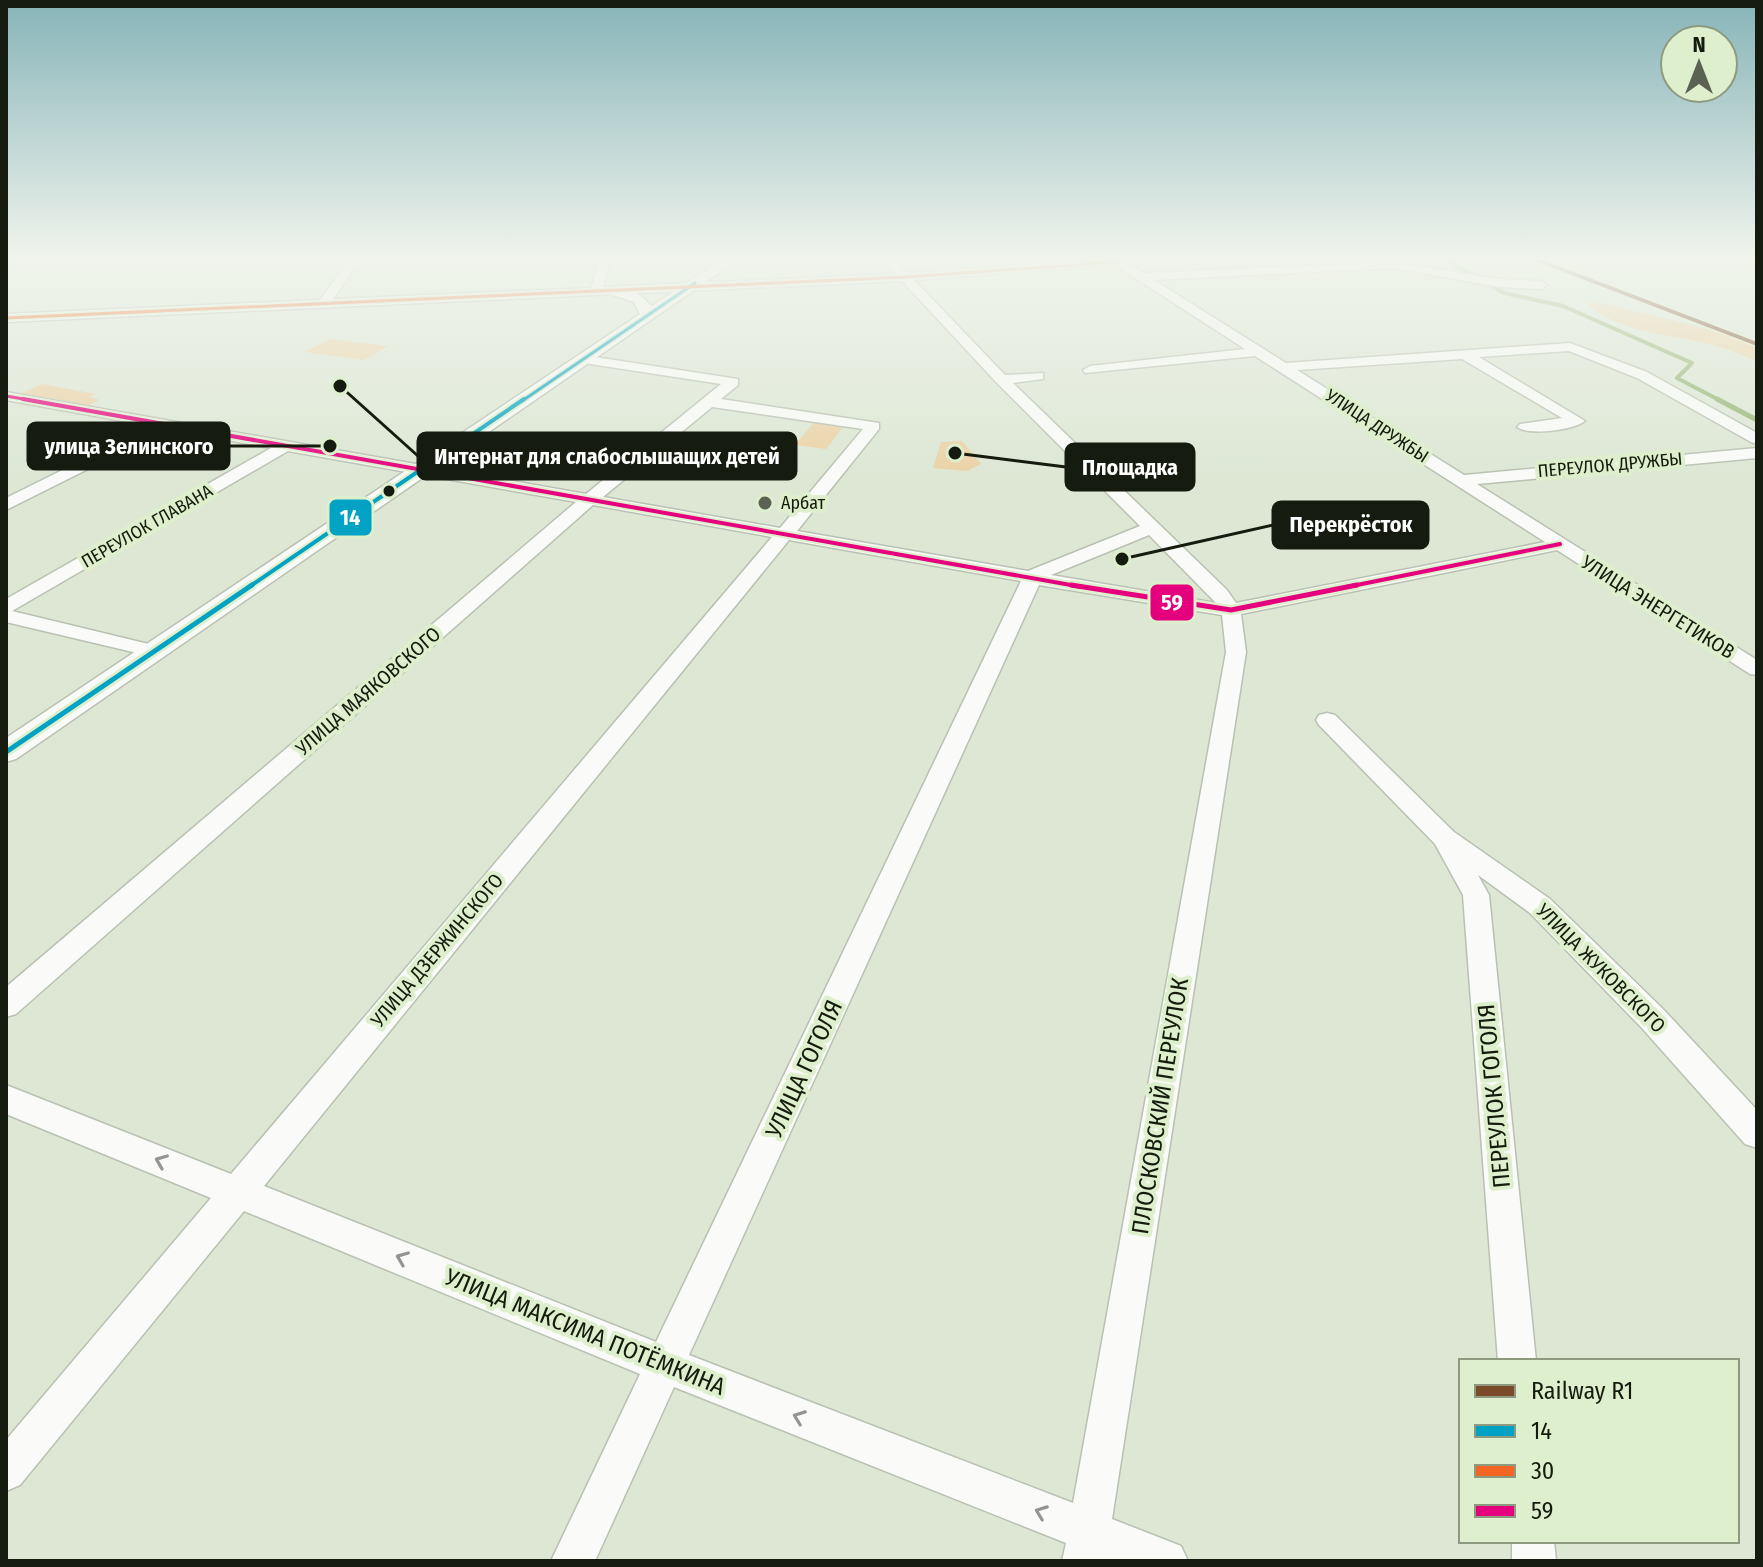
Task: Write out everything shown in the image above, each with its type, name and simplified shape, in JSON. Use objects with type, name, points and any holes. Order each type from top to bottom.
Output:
[{"type":"street","points":[[6,752],[622,332]]},
{"type":"street","points":[[957,332],[1220,594],[1231,610]]},
{"type":"street","name":"УЛИЦА ДРУЖБЫ","points":[[1230,332],[1560,544]]},
{"type":"street","points":[[1286,367],[1570,347],[1642,375],[1757,439]]},
{"type":"street","points":[[1090,370],[1260,351]]},
{"type":"street","points":[[1464,354],[1577,421],[1525,427]]},
{"type":"street","name":"УЛИЦА МАЯКОВСКОГО","points":[[6,1005],[591,498],[733,382],[582,359]]},
{"type":"street","points":[[1002,380],[1038,376]]},
{"type":"street","points":[[6,396],[1183,605],[1231,610],[1560,544]]},
{"type":"street","name":"УЛИЦА ДЗЕРЖИНСКОГО","points":[[6,1471],[874,426],[710,402]]},
{"type":"street","points":[[6,505],[167,424]]},
{"type":"street","name":"ПЕРЕУЛОК ГЛАВАНА","points":[[6,607],[287,445]]},
{"type":"street","name":"ПЕРЕУЛОК ДРУЖБЫ","points":[[1463,480],[1757,453]]},
{"type":"street","points":[[1033,576],[1152,527]]},
{"type":"street","name":"УЛИЦА ЭНЕРГЕТИКОВ","points":[[1560,544],[1757,669]]},
{"type":"street","name":"УЛИЦА ГОГОЛЯ","points":[[573,1561],[1033,576]]},
{"type":"street","name":"ПЛОСКОВСКИЙ ПЕРЕУЛОК","points":[[1087,1546],[1236,652],[1231,610]]},
{"type":"street","points":[[6,616],[154,651]]},
{"type":"street","name":"УЛИЦА ЖУКОВСКОГО","points":[[1327,720],[1445,838],[1540,906],[1652,1018],[1757,1133]]},
{"type":"street","name":"ПЕРЕУЛОК ГОГОЛЯ","points":[[1445,838],[1476,895],[1517,1359]]},
{"type":"street","name":"УЛИЦА МАКСИМА ПОТЁМКИНА","points":[[6,1099],[666,1365],[1087,1546],[1166,1561]]},
{"type":"shaded area","points":[[1650,332],[1719,332],[1757,347],[1757,361],[1710,344]]},
{"type":"shaded area","points":[[330,339],[388,346],[364,360],[305,352]]},
{"type":"shaded area","points":[[42,384],[96,394],[89,397],[100,400],[89,405],[22,393]]},
{"type":"shaded area","points":[[815,421],[845,425],[826,449],[795,445]]},
{"type":"shaded area","points":[[962,441],[981,464],[967,471],[933,468],[941,442]]},
{"type":"waterway","points":[[1622,332],[1692,363],[1677,378],[1721,401]]},
{"type":"waterway","points":[[1717,399],[1757,420]]},
{"type":"rail line","name":"R1","points":[[1726,332],[1757,344]]},
{"type":"transit line","name":"14","points":[[6,752],[623,332]]},
{"type":"transit line","name":"59","points":[[6,396],[1197,607],[1231,610],[1560,544]]},
{"type":"place","name":"Интернат для слабослышащих детей","points":[[340,386]]},
{"type":"place","name":"улица Зелинского","points":[[330,446]]},
{"type":"place","name":"Площадка","points":[[955,453]]},
{"type":"place","name":"Арбат","points":[[765,503]]},
{"type":"place","name":"Перекрёсток","points":[[1122,559]]}]
